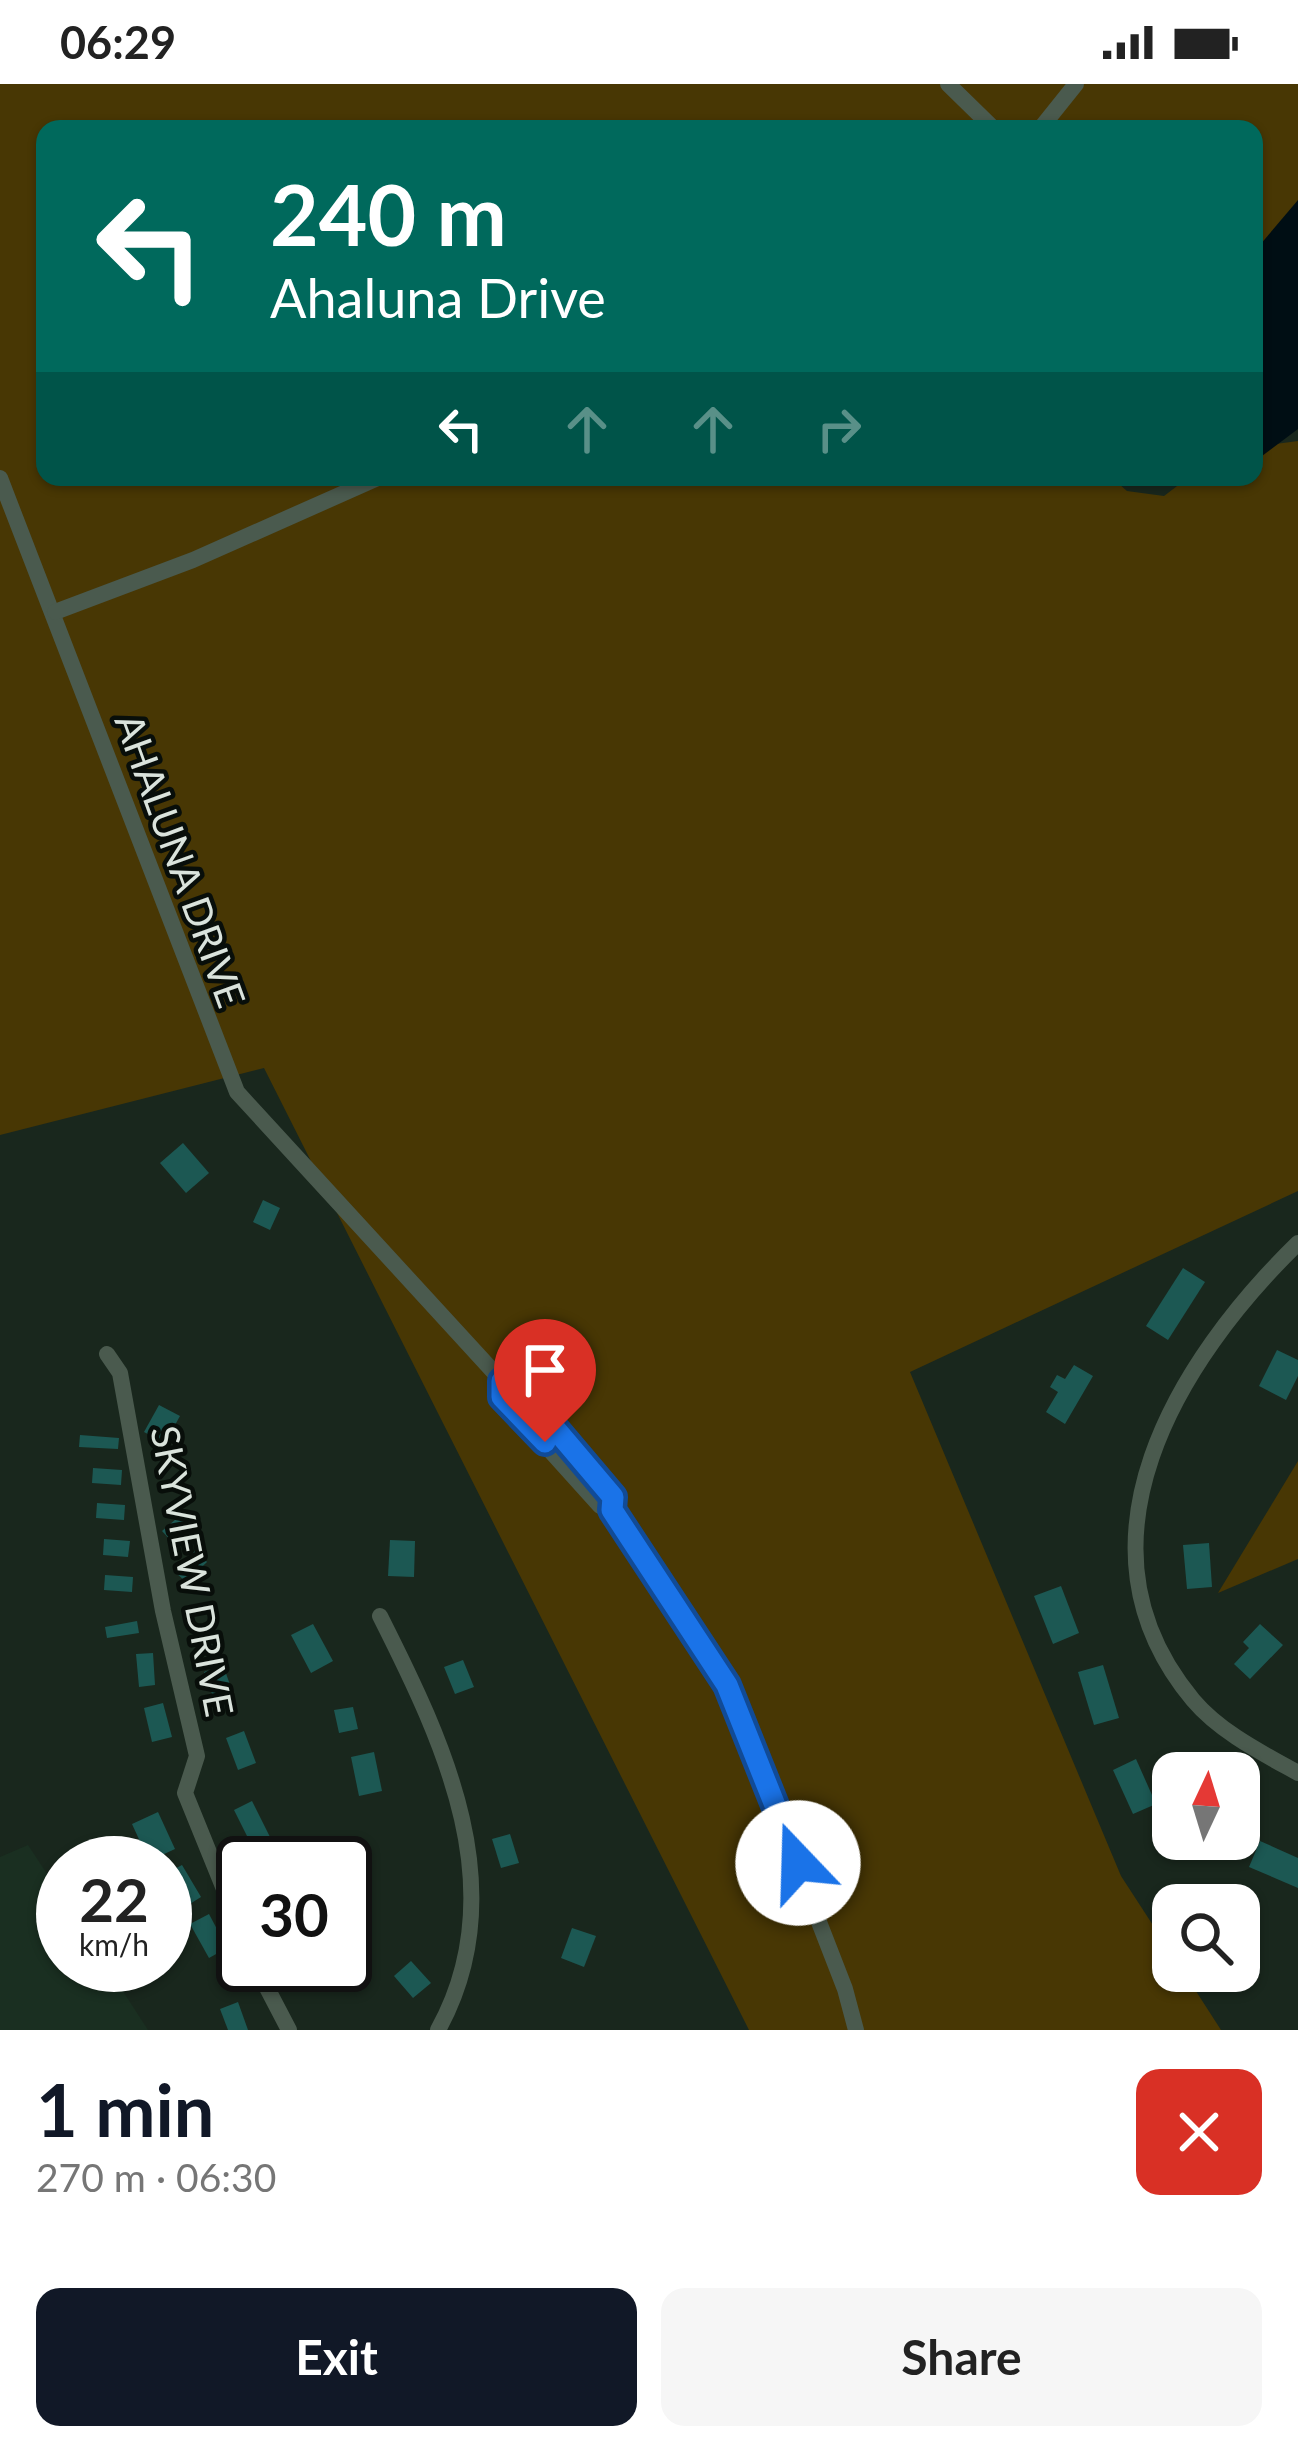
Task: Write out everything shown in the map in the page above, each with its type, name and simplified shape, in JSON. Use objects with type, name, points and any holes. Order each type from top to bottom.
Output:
[{"type":"street","points":[[948,84],[985,120]]},
{"type":"street","points":[[1047,120],[1076,84]]},
{"type":"street","name":"AHALUNA DRIVE","points":[[0,478],[55,612],[185,970],[236,1092],[502,1381],[502,1397],[600,1506],[612,1510],[727,1685],[838,1968],[856,2030]]},
{"type":"street","points":[[55,612],[193,560],[360,486]]},
{"type":"street","points":[[1298,1243],[1253,1287],[1178,1394],[1144,1477],[1136,1542],[1138,1575],[1155,1635],[1195,1702],[1256,1750],[1298,1773]]},
{"type":"street","name":"SKYVIEW DRIVE","points":[[107,1354],[120,1373],[163,1611],[197,1756],[184,1793],[216,1871]]},
{"type":"street","points":[[380,1616],[431,1716],[464,1820],[469,1934],[455,1991],[438,2030]]},
{"type":"street","points":[[270,1992],[290,2030]]},
{"type":"shaded area","points":[[0,84],[1298,84],[1298,204],[1263,248],[1263,120],[36,120],[36,486],[1121,486],[1164,496],[1177,486],[1263,486],[1263,446],[1298,441],[1298,1191],[910,1372],[1121,1876],[1152,1924],[1152,1992],[1197,1992],[1221,2030],[749,2030],[264,1068],[0,1135]]},
{"type":"shaded area","points":[[1298,200],[1298,429],[1263,455],[1263,241]]},
{"type":"shaded area","points":[[1298,1461],[1298,1559],[1218,1593]]},
{"type":"shaded area","points":[[28,1845],[36,1857],[36,1992],[123,1992],[148,2030],[0,2030],[0,1857]]},
{"type":"building","points":[[183,1143],[209,1173],[186,1193],[160,1163]]},
{"type":"building","points":[[263,1200],[280,1208],[270,1230],[253,1222]]},
{"type":"building","points":[[1183,1268],[1205,1282],[1168,1340],[1146,1326]]},
{"type":"building","points":[[1277,1350],[1298,1360],[1298,1376],[1286,1400],[1259,1386]]},
{"type":"building","points":[[1074,1365],[1093,1376],[1065,1424],[1046,1412],[1058,1392],[1050,1387],[1057,1375],[1065,1379]]},
{"type":"building","points":[[159,1405],[180,1416],[165,1443],[144,1432]]},
{"type":"building","points":[[80,1435],[119,1438],[118,1449],[79,1447]]},
{"type":"building","points":[[93,1468],[122,1470],[121,1485],[92,1483]]},
{"type":"building","points":[[97,1503],[125,1505],[124,1520],[96,1518]]},
{"type":"building","points":[[183,1513],[193,1525],[173,1543],[162,1531]]},
{"type":"building","points":[[104,1539],[130,1541],[128,1557],[103,1555]]},
{"type":"building","points":[[390,1540],[415,1541],[414,1577],[388,1576]]},
{"type":"building","points":[[1209,1543],[1212,1587],[1187,1589],[1183,1545]]},
{"type":"building","points":[[196,1550],[207,1562],[186,1582],[174,1571]]},
{"type":"building","points":[[105,1575],[133,1577],[132,1592],[104,1590]]},
{"type":"building","points":[[1061,1586],[1079,1633],[1053,1644],[1034,1596]]},
{"type":"building","points":[[137,1621],[139,1633],[107,1638],[105,1627]]},
{"type":"building","points":[[313,1624],[333,1661],[311,1673],[291,1635]]},
{"type":"building","points":[[1260,1624],[1283,1645],[1250,1679],[1234,1664],[1249,1648],[1243,1642]]},
{"type":"building","points":[[153,1653],[155,1685],[139,1687],[136,1654]]},
{"type":"building","points":[[463,1660],[474,1687],[455,1694],[444,1667]]},
{"type":"building","points":[[223,1665],[234,1696],[215,1702],[204,1672]]},
{"type":"building","points":[[1103,1665],[1119,1718],[1094,1725],[1078,1672]]},
{"type":"building","points":[[163,1703],[172,1737],[152,1742],[144,1708]]},
{"type":"building","points":[[353,1707],[358,1729],[339,1733],[334,1710]]},
{"type":"building","points":[[244,1731],[256,1763],[238,1770],[226,1738]]},
{"type":"building","points":[[374,1752],[382,1791],[359,1796],[351,1757]]},
{"type":"building","points":[[1136,1759],[1152,1806],[1133,1814],[1113,1770]]},
{"type":"building","points":[[252,1801],[270,1836],[247,1836],[234,1810]]},
{"type":"building","points":[[158,1812],[169,1836],[138,1836],[132,1824]]},
{"type":"building","points":[[510,1834],[519,1863],[501,1868],[492,1839]]},
{"type":"building","points":[[1260,1841],[1298,1858],[1298,1888],[1249,1867],[1252,1860],[1260,1860]]},
{"type":"building","points":[[192,1882],[201,1897],[192,1903]]},
{"type":"building","points":[[209,1914],[216,1927],[216,1954],[209,1958],[192,1923]]},
{"type":"building","points":[[572,1928],[596,1936],[584,1967],[561,1958]]},
{"type":"building","points":[[411,1961],[431,1983],[413,1998],[394,1976]]},
{"type":"building","points":[[238,2002],[248,2030],[228,2030],[220,2009]]},
{"type":"route","points":[[545,1442],[502,1397],[502,1381],[519,1386],[613,1497],[612,1510],[694,1628],[751,1738],[798,1863]]}]
